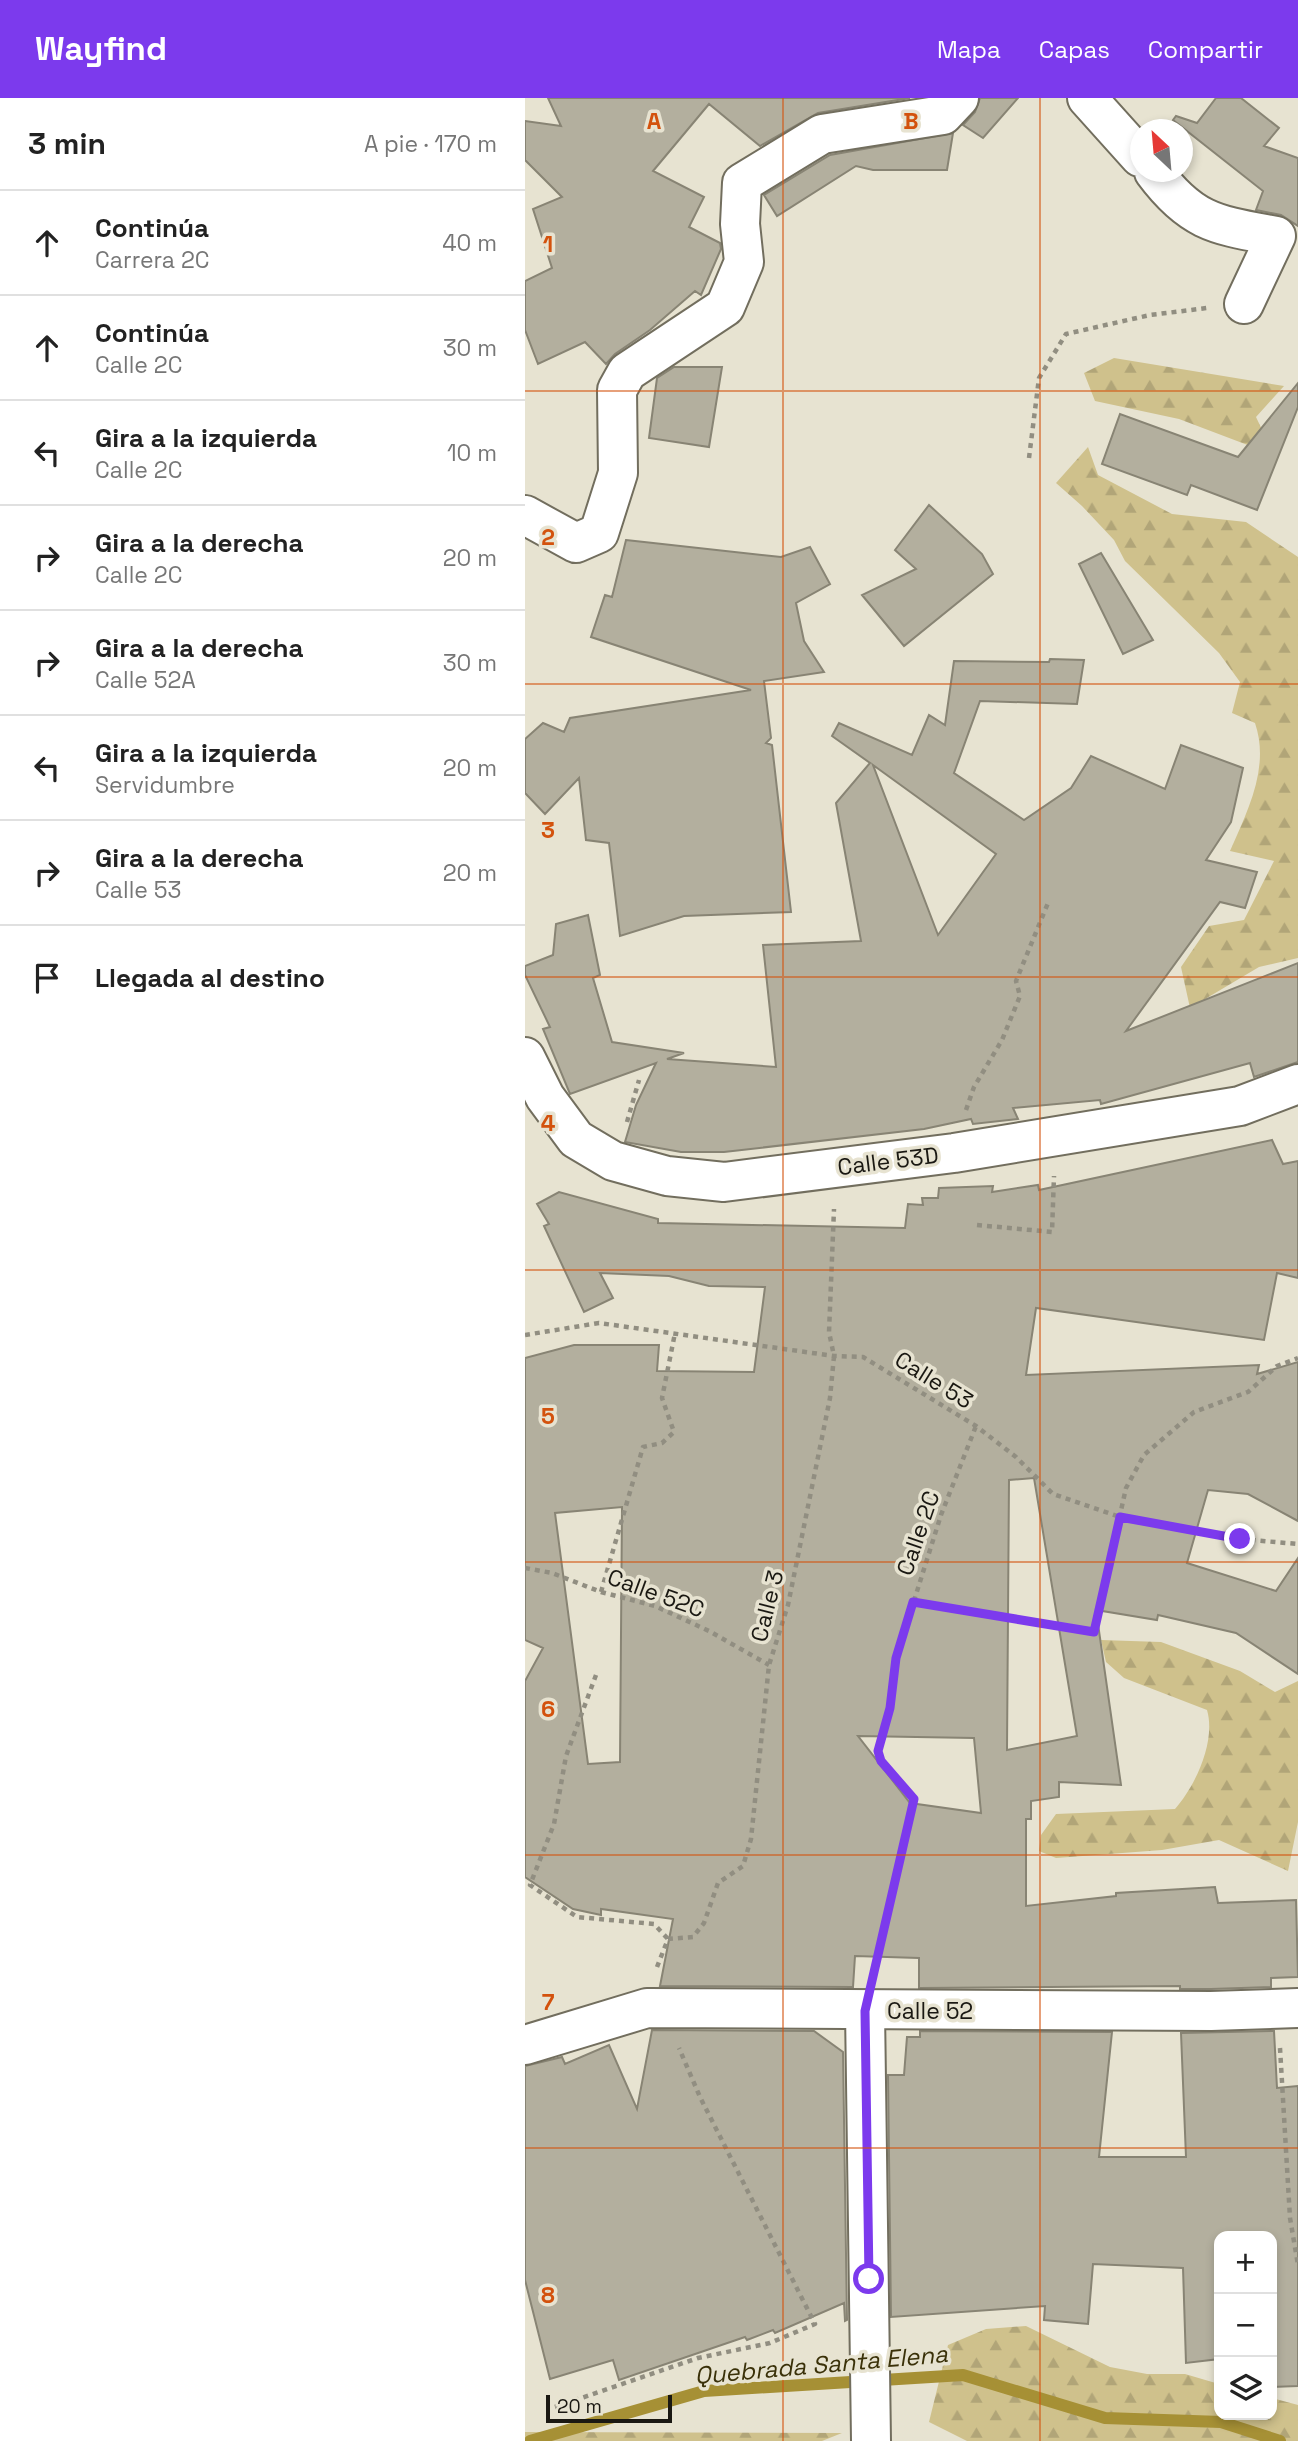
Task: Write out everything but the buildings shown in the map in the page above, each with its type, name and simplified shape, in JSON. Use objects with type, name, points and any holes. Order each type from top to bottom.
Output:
[{"type":"street","points":[[525,515],[576,543],[599,533],[618,474],[617,390],[627,372],[725,307],[744,262],[740,224],[742,183],[822,134],[943,115],[959,98]]},
{"type":"street","points":[[1087,98],[1130,146]]},
{"type":"street","points":[[1160,182],[1174,200],[1215,224],[1276,236],[1244,304]]},
{"type":"street","name":"Calle 53D","points":[[525,1057],[545,1097],[576,1139],[613,1161],[667,1176],[724,1182],[954,1153],[1240,1107],[1298,1084]]},
{"type":"street","name":"Calle 52","points":[[525,2045],[654,2008],[1211,2011],[1288,2008]]},
{"type":"street","points":[[865,2011],[871,2441]]},
{"type":"path","points":[[1029,458],[1039,378],[1066,334],[1150,315],[1244,304]]},
{"type":"path","points":[[962,1122],[974,1087],[1002,1040],[1020,996],[1017,981],[1048,903]]},
{"type":"path","points":[[624,1131],[639,1080]]},
{"type":"path","points":[[977,1225],[1052,1232],[1056,1136]]},
{"type":"path","name":"Calle 3","points":[[668,1938],[693,1937],[704,1923],[717,1883],[743,1866],[751,1839],[769,1665],[788,1605],[830,1398],[834,1356],[829,1332],[835,1166]]},
{"type":"path","name":"Calle 53","points":[[525,1335],[599,1323],[834,1356],[863,1357],[976,1426],[1016,1457],[1053,1494],[1120,1517],[1240,1539],[1298,1544]]},
{"type":"path","points":[[601,1592],[643,1447],[663,1443],[674,1432],[662,1398],[675,1333]]},
{"type":"path","points":[[913,1602],[1094,1632],[1126,1488],[1144,1455],[1194,1412],[1248,1392],[1277,1366],[1298,1358]]},
{"type":"path","name":"Calle 2C","points":[[865,2011],[914,1799],[881,1761],[878,1751],[890,1708],[896,1658],[941,1515],[976,1426]]},
{"type":"path","name":"Calle 52C","points":[[525,1568],[552,1573],[601,1592],[655,1606],[709,1631],[769,1665]]},
{"type":"path","points":[[555,2407],[698,2358],[770,2343],[815,2324],[654,2008],[660,1954],[668,1938],[654,1924],[577,1917],[530,1885],[554,1824],[566,1756],[596,1675]]},
{"type":"path","points":[[1288,2008],[1290,2218],[1298,2265]]},
{"type":"green space","points":[[1114,358],[1284,386],[1256,417],[1274,455],[1179,419],[1095,401],[1084,373]]},
{"type":"green space","points":[[1088,447],[1098,475],[1172,514],[1246,522],[1298,557],[1298,958],[1259,967],[1190,1008],[1181,967],[1209,926],[1244,920],[1274,861],[1230,851],[1255,788],[1260,756],[1259,739],[1255,723],[1232,713],[1240,682],[1219,653],[1125,561],[1114,540],[1056,483]]},
{"type":"green space","points":[[1101,1640],[1161,1642],[1240,1671],[1275,1692],[1298,1681],[1298,1822],[1288,1871],[1219,1840],[1162,1850],[1056,1858],[1039,1851],[1041,1835],[1056,1814],[1175,1809],[1197,1775],[1206,1749],[1209,1735],[1207,1710],[1124,1678],[1106,1662]]},
{"type":"green space","points":[[1026,2326],[1110,2367],[1147,2374],[1185,2374],[1214,2383],[1214,2420],[1277,2420],[1277,2399],[1298,2405],[1298,2441],[967,2441],[929,2422],[948,2345],[986,2329]]},
{"type":"green space","points":[[525,2432],[842,2433],[822,2441],[525,2441]]},
{"type":"waterway","name":"Quebrada Santa Elena","points":[[530,2441],[704,2391],[963,2375],[1105,2418],[1221,2422],[1280,2441]]},
{"type":"route","points":[[869,2279],[865,2011],[914,1799],[881,1761],[878,1751],[890,1708],[896,1658],[913,1602],[1094,1632],[1120,1517],[1240,1539]]}]
